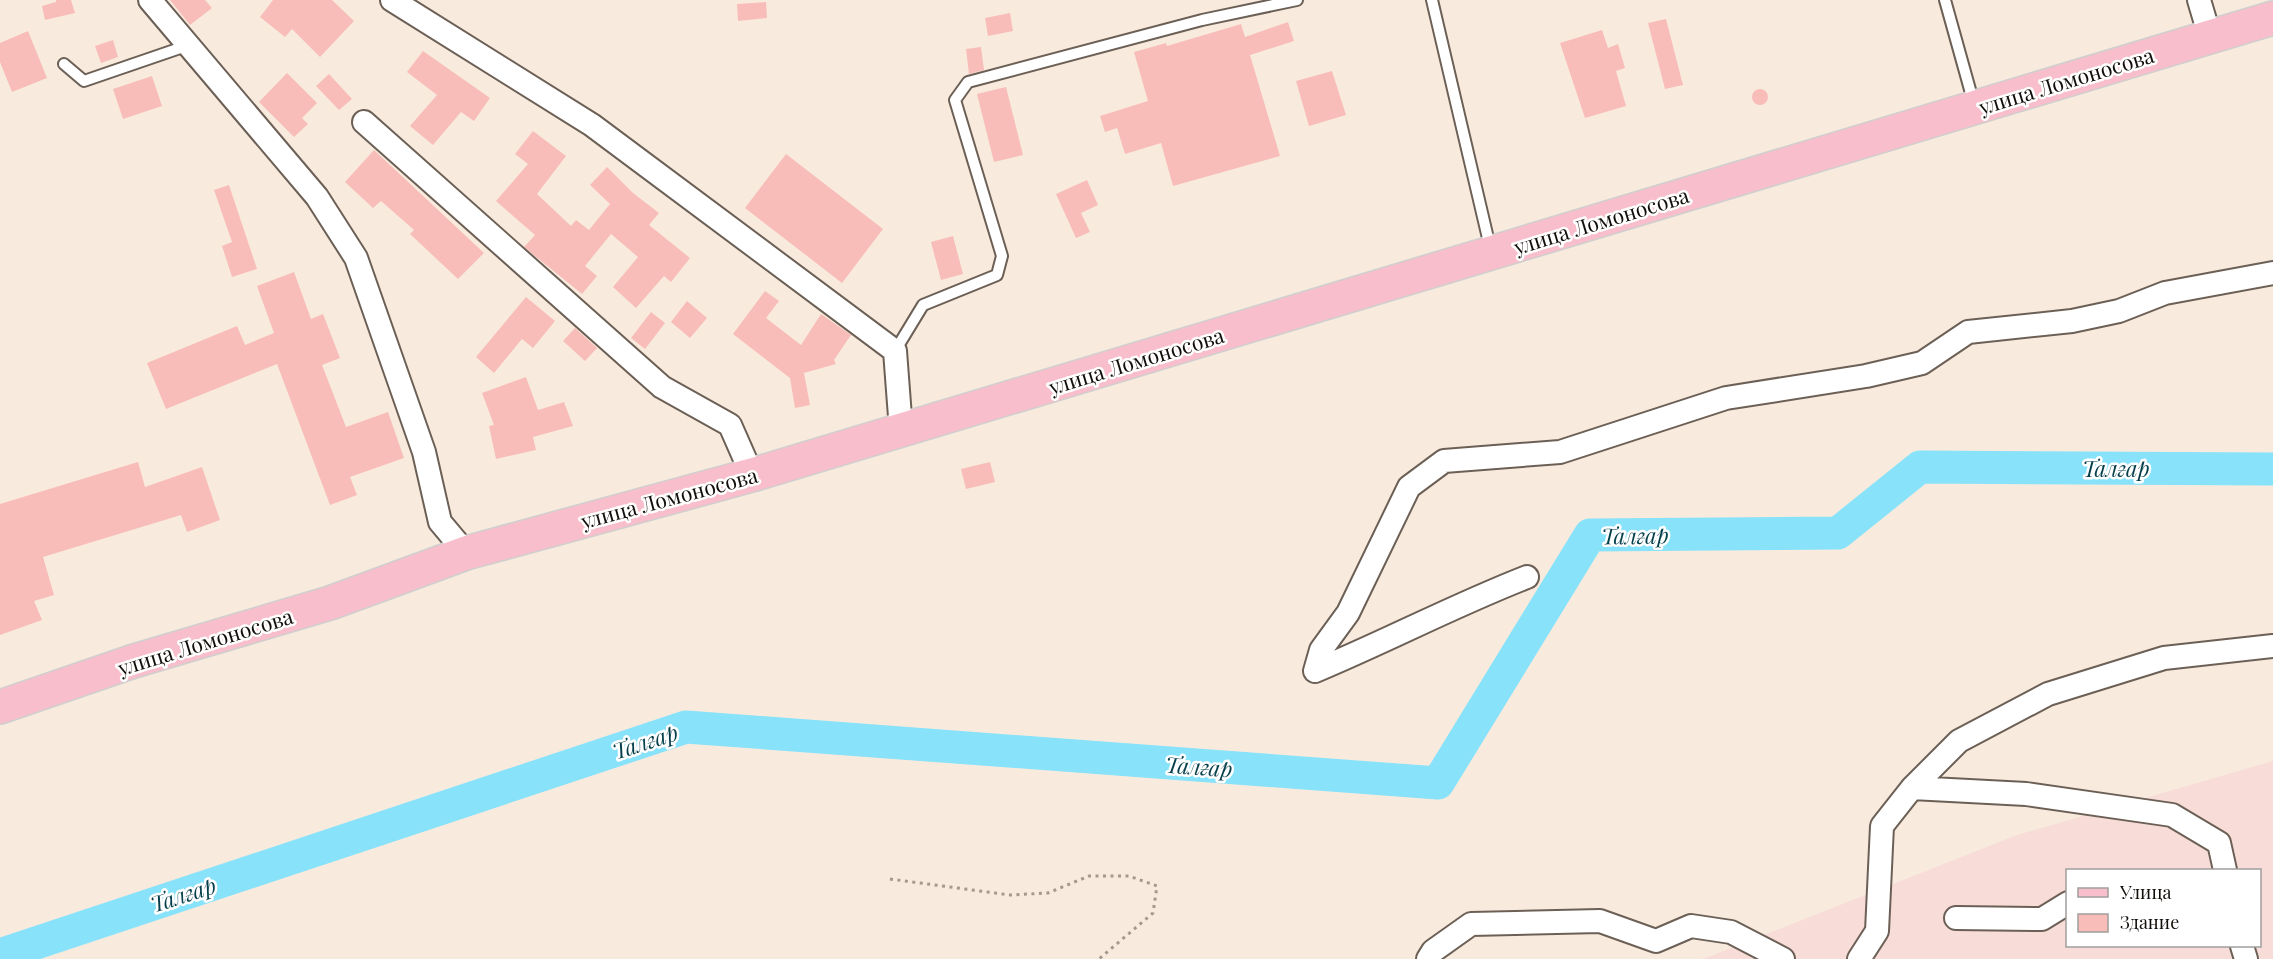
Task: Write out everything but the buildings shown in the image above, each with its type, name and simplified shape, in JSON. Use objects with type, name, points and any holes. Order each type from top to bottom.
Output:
[{"type":"main road","name":"улица Ломоносова","points":[[0,706],[134,661],[330,603],[466,553],[752,475],[2273,18]]},
{"type":"street","points":[[150,0],[317,197],[356,258],[424,452],[440,522],[466,553]]},
{"type":"street","points":[[392,0],[592,125],[895,351],[901,430]]},
{"type":"street","points":[[2199,0],[2210,37]]},
{"type":"street","points":[[364,122],[662,387],[730,425],[752,475]]},
{"type":"street","points":[[1527,577],[1469,600],[1397,636],[1315,670],[1321,650],[1348,613],[1409,487],[1444,461],[1560,452],[1726,398],[1866,376],[1922,363],[1968,332],[2072,321],[2119,311],[2165,292],[2273,273]]},
{"type":"street","points":[[1859,959],[1876,931],[1882,826],[1912,788],[1959,741],[2049,694],[2164,658],[2273,646]]},
{"type":"street","points":[[1912,788],[2026,794],[2172,815],[2219,843],[2219,865]]},
{"type":"street","points":[[1956,918],[2042,919],[2066,904]]},
{"type":"street","points":[[1428,959],[1433,951],[1471,924],[1600,921],[1656,941],[1691,926],[1731,932],[1783,959]]},
{"type":"lane","points":[[895,351],[923,305],[997,275],[1002,256],[955,100],[969,82],[1202,20],[1297,0]]},
{"type":"lane","points":[[1432,0],[1491,253]]},
{"type":"lane","points":[[1946,0],[1975,107]]},
{"type":"lane","points":[[64,64],[84,81],[190,45]]},
{"type":"path","points":[[890,879],[1010,896],[1048,893],[1089,876],[1128,876],[1157,886],[1153,913],[1099,959]]},
{"type":"shaded area","points":[[2273,761],[2273,959],[1703,959],[2017,835]]},
{"type":"waterway","name":"Талғар","points":[[0,955],[686,727],[1438,783],[1590,535],[1838,533],[1920,467],[2273,469]]}]
